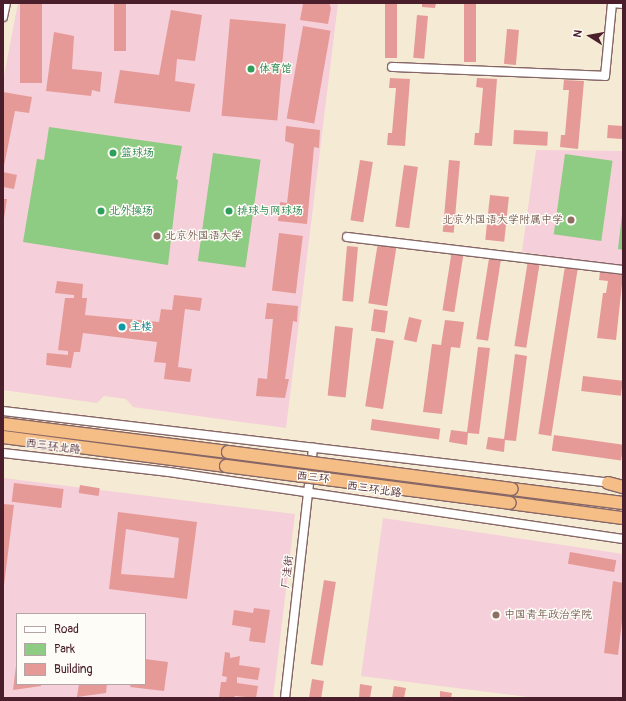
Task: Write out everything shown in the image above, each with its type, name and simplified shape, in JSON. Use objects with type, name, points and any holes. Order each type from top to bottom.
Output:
[{"type":"highway","name":"西三环","points":[[3,424],[623,503]]},
{"type":"highway","name":"西三环","points":[[3,437],[623,518]]},
{"type":"highway","points":[[608,483],[623,486]]},
{"type":"street","points":[[3,18],[6,3]]},
{"type":"street","points":[[392,67],[605,76],[612,3],[623,4]]},
{"type":"street","points":[[347,237],[623,270]]},
{"type":"street","points":[[3,411],[608,483]]},
{"type":"street","name":"厂洼街","points":[[285,698],[313,448]]},
{"type":"street","name":"西三环北路","points":[[3,453],[169,472],[623,539]]},
{"type":"shaded area","name":"北京外国语大学","points":[[18,3],[338,3],[286,428],[133,407],[126,399],[104,396],[97,403],[3,390],[3,81]]},
{"type":"shaded area","name":"北京外国语大学附属中学","points":[[536,150],[623,151],[623,266],[522,252]]},
{"type":"shaded area","points":[[3,478],[295,514],[273,698],[3,698]]},
{"type":"shaded area","name":"中国青年政治学院","points":[[383,518],[623,554],[623,698],[536,698],[361,676]]},
{"type":"green space","name":"北外操场","points":[[49,127],[182,146],[176,179],[178,180],[168,265],[23,242],[37,159],[44,160]]},
{"type":"green space","name":"排球与网球场","points":[[213,153],[261,160],[245,268],[198,261]]},
{"type":"green space","points":[[565,154],[613,161],[601,241],[554,234]]},
{"type":"green space","points":[[623,206],[623,250],[618,249]]},
{"type":"building","points":[[20,3],[42,3],[42,83],[20,83]]},
{"type":"building","points":[[114,3],[126,3],[126,51],[114,51]]},
{"type":"building","points":[[329,3],[331,8],[328,24],[300,20],[303,4]]},
{"type":"building","points":[[385,3],[397,3],[397,58],[385,58]]},
{"type":"building","points":[[422,3],[436,3],[435,8],[422,7]]},
{"type":"building","points":[[464,3],[476,3],[476,62],[464,62]]},
{"type":"building","points":[[171,10],[202,15],[195,61],[177,59],[175,81],[195,84],[190,112],[114,103],[120,70],[159,75]]},
{"type":"building","points":[[417,15],[428,16],[424,59],[413,58]]},
{"type":"building","name":"体育馆","points":[[230,19],[286,24],[277,121],[222,116]]},
{"type":"building","points":[[303,26],[331,31],[314,123],[287,119]]},
{"type":"building","points":[[507,29],[519,30],[516,65],[504,64]]},
{"type":"building","points":[[54,32],[74,36],[72,69],[102,72],[100,92],[92,90],[91,96],[46,91]]},
{"type":"building","points":[[390,78],[410,79],[405,146],[387,145],[388,133],[392,133],[396,88],[389,88]]},
{"type":"building","points":[[477,78],[497,79],[492,146],[474,145],[475,133],[479,133],[483,88],[476,87]]},
{"type":"building","points":[[564,80],[584,81],[578,149],[560,147],[561,135],[565,135],[569,90],[563,90]]},
{"type":"building","points":[[3,92],[32,97],[29,113],[15,111],[4,166]]},
{"type":"building","points":[[608,125],[623,126],[622,139],[607,138]]},
{"type":"building","points":[[286,126],[320,130],[319,148],[314,147],[307,224],[278,221],[280,202],[287,203],[294,144],[285,141]]},
{"type":"building","points":[[514,130],[548,132],[547,146],[513,144]]},
{"type":"building","points":[[360,160],[373,162],[363,222],[350,220]]},
{"type":"building","points":[[449,160],[460,161],[454,233],[443,232]]},
{"type":"building","points":[[404,165],[418,167],[409,228],[395,226]]},
{"type":"building","points":[[3,172],[17,175],[14,189],[3,187]]},
{"type":"building","points":[[490,195],[509,197],[504,242],[485,240]]},
{"type":"building","points":[[3,199],[7,199],[4,218],[3,218]]},
{"type":"building","points":[[279,233],[303,236],[296,293],[272,291]]},
{"type":"building","points":[[378,242],[397,245],[387,306],[368,303]]},
{"type":"building","points":[[347,246],[358,247],[353,302],[342,301]]},
{"type":"building","points":[[452,250],[464,252],[454,312],[442,310]]},
{"type":"building","points":[[490,252],[502,254],[488,341],[476,339]]},
{"type":"building","points":[[528,260],[540,262],[526,348],[514,346]]},
{"type":"building","points":[[565,266],[578,268],[551,436],[538,434]]},
{"type":"building","points":[[600,272],[623,275],[616,340],[597,338],[603,293],[606,293],[608,281],[599,280]]},
{"type":"building","name":"主楼","points":[[57,281],[83,284],[82,298],[87,298],[85,315],[159,322],[161,309],[172,310],[174,295],[202,298],[200,311],[185,309],[178,367],[192,369],[190,382],[164,379],[166,363],[154,362],[157,342],[83,333],[80,352],[74,352],[71,368],[46,365],[47,353],[68,355],[68,351],[58,350],[65,298],[74,298],[74,295],[55,293]]},
{"type":"building","points":[[267,303],[298,306],[297,322],[293,321],[285,379],[289,379],[285,398],[256,396],[258,378],[267,379],[273,319],[265,319]]},
{"type":"building","points":[[374,309],[388,311],[385,333],[371,331]]},
{"type":"building","points":[[409,317],[422,320],[416,342],[404,339]]},
{"type":"building","points":[[445,320],[464,322],[460,348],[451,347],[442,414],[423,412],[432,344],[441,345]]},
{"type":"building","points":[[335,326],[353,328],[346,397],[328,396]]},
{"type":"building","points":[[376,338],[394,341],[383,409],[365,406]]},
{"type":"building","points":[[478,347],[490,348],[479,434],[468,433],[467,445],[449,442],[451,430],[467,432]]},
{"type":"building","points":[[515,354],[527,356],[516,441],[505,440],[504,452],[486,449],[488,437],[504,439]]},
{"type":"building","points":[[583,376],[623,381],[621,396],[581,391]]},
{"type":"building","points":[[372,419],[440,429],[439,439],[370,430]]},
{"type":"building","points":[[554,435],[623,445],[621,461],[552,451]]},
{"type":"building","points":[[14,483],[64,489],[61,508],[12,502]]},
{"type":"building","points":[[80,485],[100,488],[99,496],[79,493]]},
{"type":"building","points":[[3,504],[14,505],[4,585],[3,585]]},
{"type":"building","points":[[118,512],[197,522],[187,599],[109,589]],"holes":[[[126,529],[179,538],[174,578],[121,574]]]},
{"type":"building","points":[[570,552],[616,560],[614,572],[568,564]]},
{"type":"building","points":[[324,580],[336,582],[323,666],[311,664]]},
{"type":"building","points":[[613,581],[623,583],[623,613],[618,655],[604,653]]},
{"type":"building","points":[[254,608],[270,610],[265,643],[249,641],[251,628],[232,625],[234,610],[253,613]]},
{"type":"building","points":[[225,652],[230,653],[230,658],[240,656],[239,665],[260,668],[258,680],[237,677],[237,683],[258,686],[256,698],[235,696],[234,698],[219,698],[221,682],[226,682],[227,677],[222,676]]},
{"type":"building","points":[[146,659],[168,662],[164,691],[130,687],[131,685],[146,685]]},
{"type":"building","points":[[16,666],[16,685],[41,685],[41,686],[13,690]]},
{"type":"building","points":[[312,679],[324,681],[321,698],[309,698]]},
{"type":"building","points":[[360,684],[372,686],[370,698],[359,698]]},
{"type":"building","points":[[79,685],[107,685],[106,693],[77,697]]},
{"type":"building","points":[[394,686],[406,688],[404,698],[392,698]]},
{"type":"building","points":[[440,691],[452,693],[451,698],[440,698]]},
{"type":"place","name":"体育馆","points":[[251,69]]},
{"type":"place","name":"篮球场","points":[[113,153]]},
{"type":"place","name":"北外操场","points":[[101,211]]},
{"type":"place","name":"排球与网球场","points":[[229,211]]},
{"type":"place","name":"北京外国语大学附属中学","points":[[571,220]]},
{"type":"place","name":"北京外国语大学","points":[[157,236]]},
{"type":"place","name":"主楼","points":[[122,327]]},
{"type":"place","name":"中国青年政治学院","points":[[496,615]]}]
